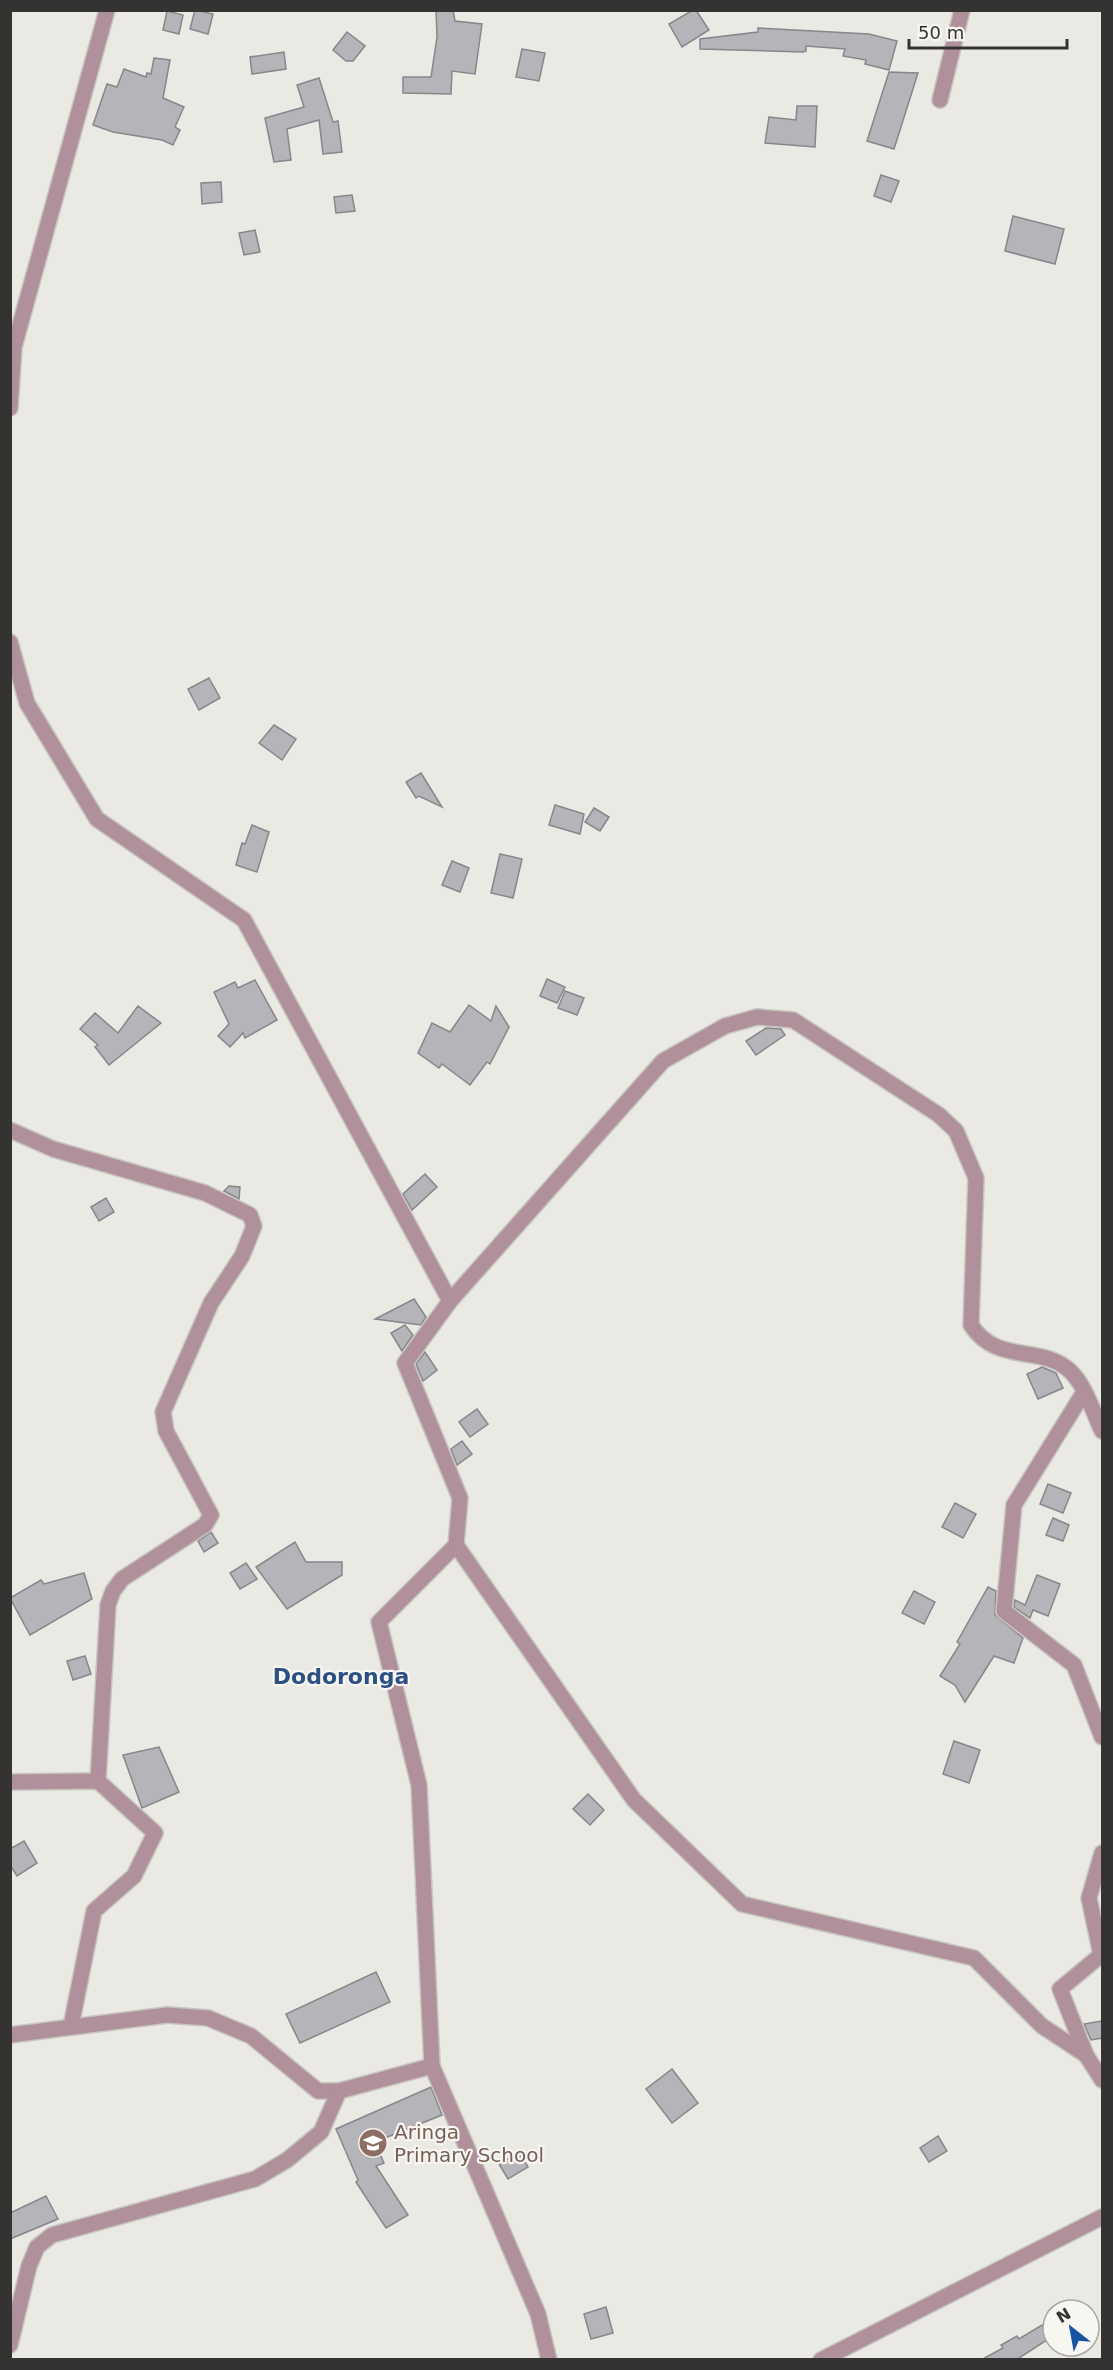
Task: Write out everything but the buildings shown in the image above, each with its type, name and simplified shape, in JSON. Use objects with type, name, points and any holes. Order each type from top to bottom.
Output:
[{"type":"street","points":[[10,408],[12,346],[107,10]]},
{"type":"street","points":[[940,100],[962,10]]},
{"type":"street","points":[[10,642],[27,703],[98,819],[244,920],[450,1301]]},
{"type":"street","points":[[1086,2055],[1042,2026],[975,1958],[742,1904],[634,1800],[456,1545],[460,1498],[405,1363],[450,1301],[663,1061],[725,1026],[757,1017],[793,1020],[939,1115],[956,1131],[976,1178],[971,1325],[987,1344],[1053,1359],[1070,1371],[1084,1392],[1102,1431]]},
{"type":"street","points":[[10,1130],[54,1149],[205,1193],[250,1215],[254,1226],[242,1256],[211,1303],[163,1412],[166,1431],[211,1515],[205,1525],[122,1579],[113,1591],[108,1605],[98,1781]]},
{"type":"street","points":[[1084,1392],[1014,1505],[1004,1611],[1074,1665],[1102,1737]]},
{"type":"street","points":[[456,1545],[379,1622],[419,1785],[432,2066],[538,2314],[549,2360]]},
{"type":"street","points":[[10,1782],[98,1781],[155,1833],[134,1876],[94,1911],[71,2026]]},
{"type":"street","points":[[1102,1853],[1089,1898],[1101,1955],[1060,1989],[1086,2055],[1102,2080]]},
{"type":"street","points":[[10,2035],[167,2015],[208,2018],[251,2036],[318,2091],[339,2091],[432,2066]]},
{"type":"street","points":[[10,2345],[29,2266],[37,2247],[52,2235],[255,2179],[287,2160],[321,2132],[339,2091]]},
{"type":"street","points":[[821,2360],[1102,2217]]},
{"type":"place","name":"Aringa Primary School","points":[[373,2143]]},
{"type":"district","name":"Dodoronga","points":[[341,1676]]}]
